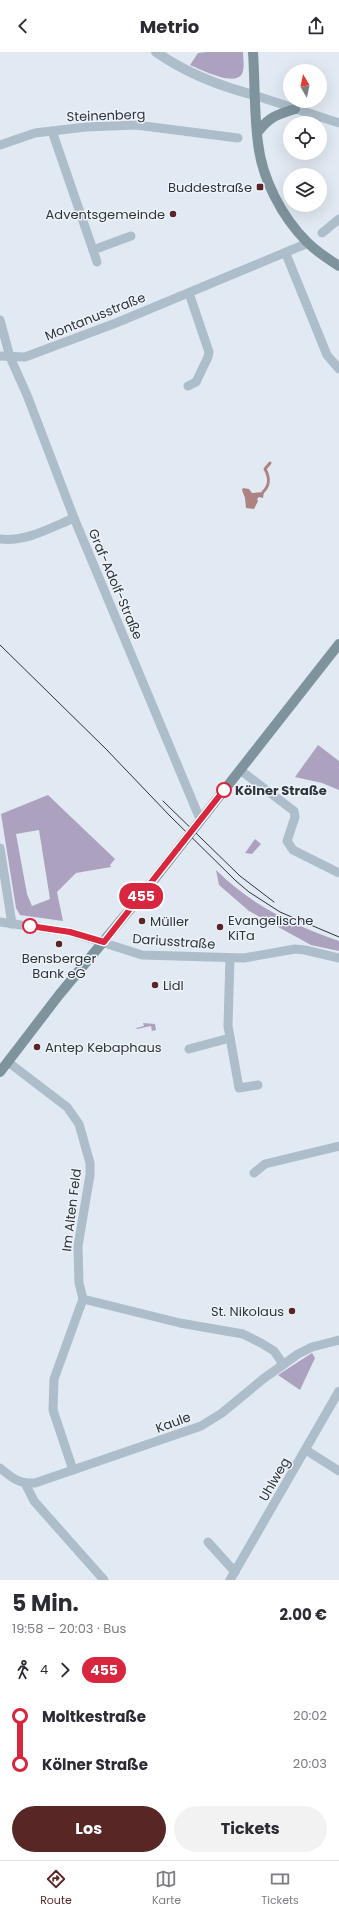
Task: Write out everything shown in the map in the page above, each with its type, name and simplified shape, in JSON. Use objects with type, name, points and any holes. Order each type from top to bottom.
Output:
[{"type":"main road","points":[[253,52],[254,94],[260,156],[275,196],[296,229],[308,243],[339,266]]},
{"type":"main road","points":[[257,133],[269,119],[276,115],[295,109]]},
{"type":"main road","points":[[0,1072],[339,644]]},
{"type":"street","points":[[156,52],[188,72],[238,91],[254,94],[339,123]]},
{"type":"street","name":"Steinenberg","points":[[0,145],[19,137],[52,131],[136,125],[238,138]]},
{"type":"street","points":[[52,131],[97,262]]},
{"type":"street","points":[[322,233],[339,219]]},
{"type":"street","points":[[93,250],[131,236]]},
{"type":"street","name":"Montanusstraße","points":[[0,356],[25,357],[116,323],[286,254],[308,243]]},
{"type":"street","points":[[286,254],[327,355],[339,369]]},
{"type":"street","points":[[188,386],[196,382],[209,352],[189,293]]},
{"type":"street","name":"Graf-Adolf-Straße","points":[[0,320],[10,357],[27,395],[74,518],[200,819]]},
{"type":"street","points":[[0,539],[14,539],[35,535],[74,518]]},
{"type":"street","points":[[240,770],[294,811],[295,817],[288,839],[293,850],[339,873]]},
{"type":"street","points":[[0,848],[12,924]]},
{"type":"street","name":"Dariusstraße","points":[[0,922],[70,932],[104,942],[136,954],[244,958],[295,950],[305,950],[339,958]]},
{"type":"street","points":[[230,958],[228,1012],[230,1038],[239,1088],[258,1085]]},
{"type":"street","points":[[189,1049],[230,1038]]},
{"type":"street","name":"Im Alten Feld","points":[[8,1062],[67,1107],[79,1124],[90,1163],[90,1175],[78,1246],[79,1283],[83,1299]]},
{"type":"street","points":[[254,1173],[265,1164],[339,1146]]},
{"type":"street","points":[[73,1470],[53,1410],[54,1379],[83,1299],[180,1323],[243,1334],[274,1351],[283,1364]]},
{"type":"street","name":"Kaule","points":[[25,1484],[40,1481],[201,1426],[222,1413],[283,1364],[312,1347],[339,1340]]},
{"type":"street","name":"Uhlweg","points":[[232,1576],[339,1391]]},
{"type":"street","points":[[306,1450],[339,1471]]},
{"type":"street","points":[[0,1468],[11,1477],[25,1484],[34,1501],[104,1580]]},
{"type":"street","points":[[208,1542],[232,1576]]},
{"type":"shaded area","points":[[243,52],[244,66],[242,74],[238,78],[225,78],[190,65],[198,53]]},
{"type":"shaded area","points":[[243,488],[249,489],[252,493],[264,492],[263,498],[259,497],[257,499],[258,501],[254,509],[246,508],[242,490]]},
{"type":"shaded area","points":[[318,745],[339,761],[339,790],[322,783],[295,777]]},
{"type":"shaded area","points":[[48,795],[115,859],[110,865],[111,867],[76,873],[57,892],[63,921],[20,915],[16,908],[1,814]],"holes":[[[39,830],[50,899],[32,906],[27,894],[16,834]]]},
{"type":"shaded area","points":[[255,839],[261,844],[252,854],[245,853]]},
{"type":"shaded area","points":[[216,870],[244,894],[273,913],[305,928],[339,941],[339,951],[311,945],[249,911],[219,885]]},
{"type":"shaded area","points":[[143,1023],[155,1024],[156,1030],[152,1031],[151,1026],[136,1028],[144,1026]]},
{"type":"shaded area","points":[[312,1353],[315,1358],[300,1390],[278,1375]]},
{"type":"waterway","points":[[263,492],[267,487],[268,481],[268,475],[265,469],[270,463]]},
{"type":"tram line","points":[[0,645],[106,749],[170,816],[236,881],[249,892],[280,912],[339,937]]},
{"type":"tram line","points":[[163,801],[240,876],[274,902]]},
{"type":"bus line","name":"455","points":[[30,926],[70,932],[104,942],[224,790]]},
{"type":"place","name":"Buddestraße","points":[[260,187]]},
{"type":"place","name":"Adventsgemeinde","points":[[173,214]]},
{"type":"place","name":"Kölner Straße","points":[[224,790]]},
{"type":"place","name":"Müller","points":[[142,921]]},
{"type":"place","name":"Evangelische KiTa","points":[[220,927]]},
{"type":"place","name":"Bensberger Bank eG","points":[[59,944]]},
{"type":"place","name":"Lidl","points":[[155,985]]},
{"type":"place","name":"Antep Kebaphaus","points":[[37,1047]]},
{"type":"place","name":"St. Nikolaus","points":[[292,1311]]}]
